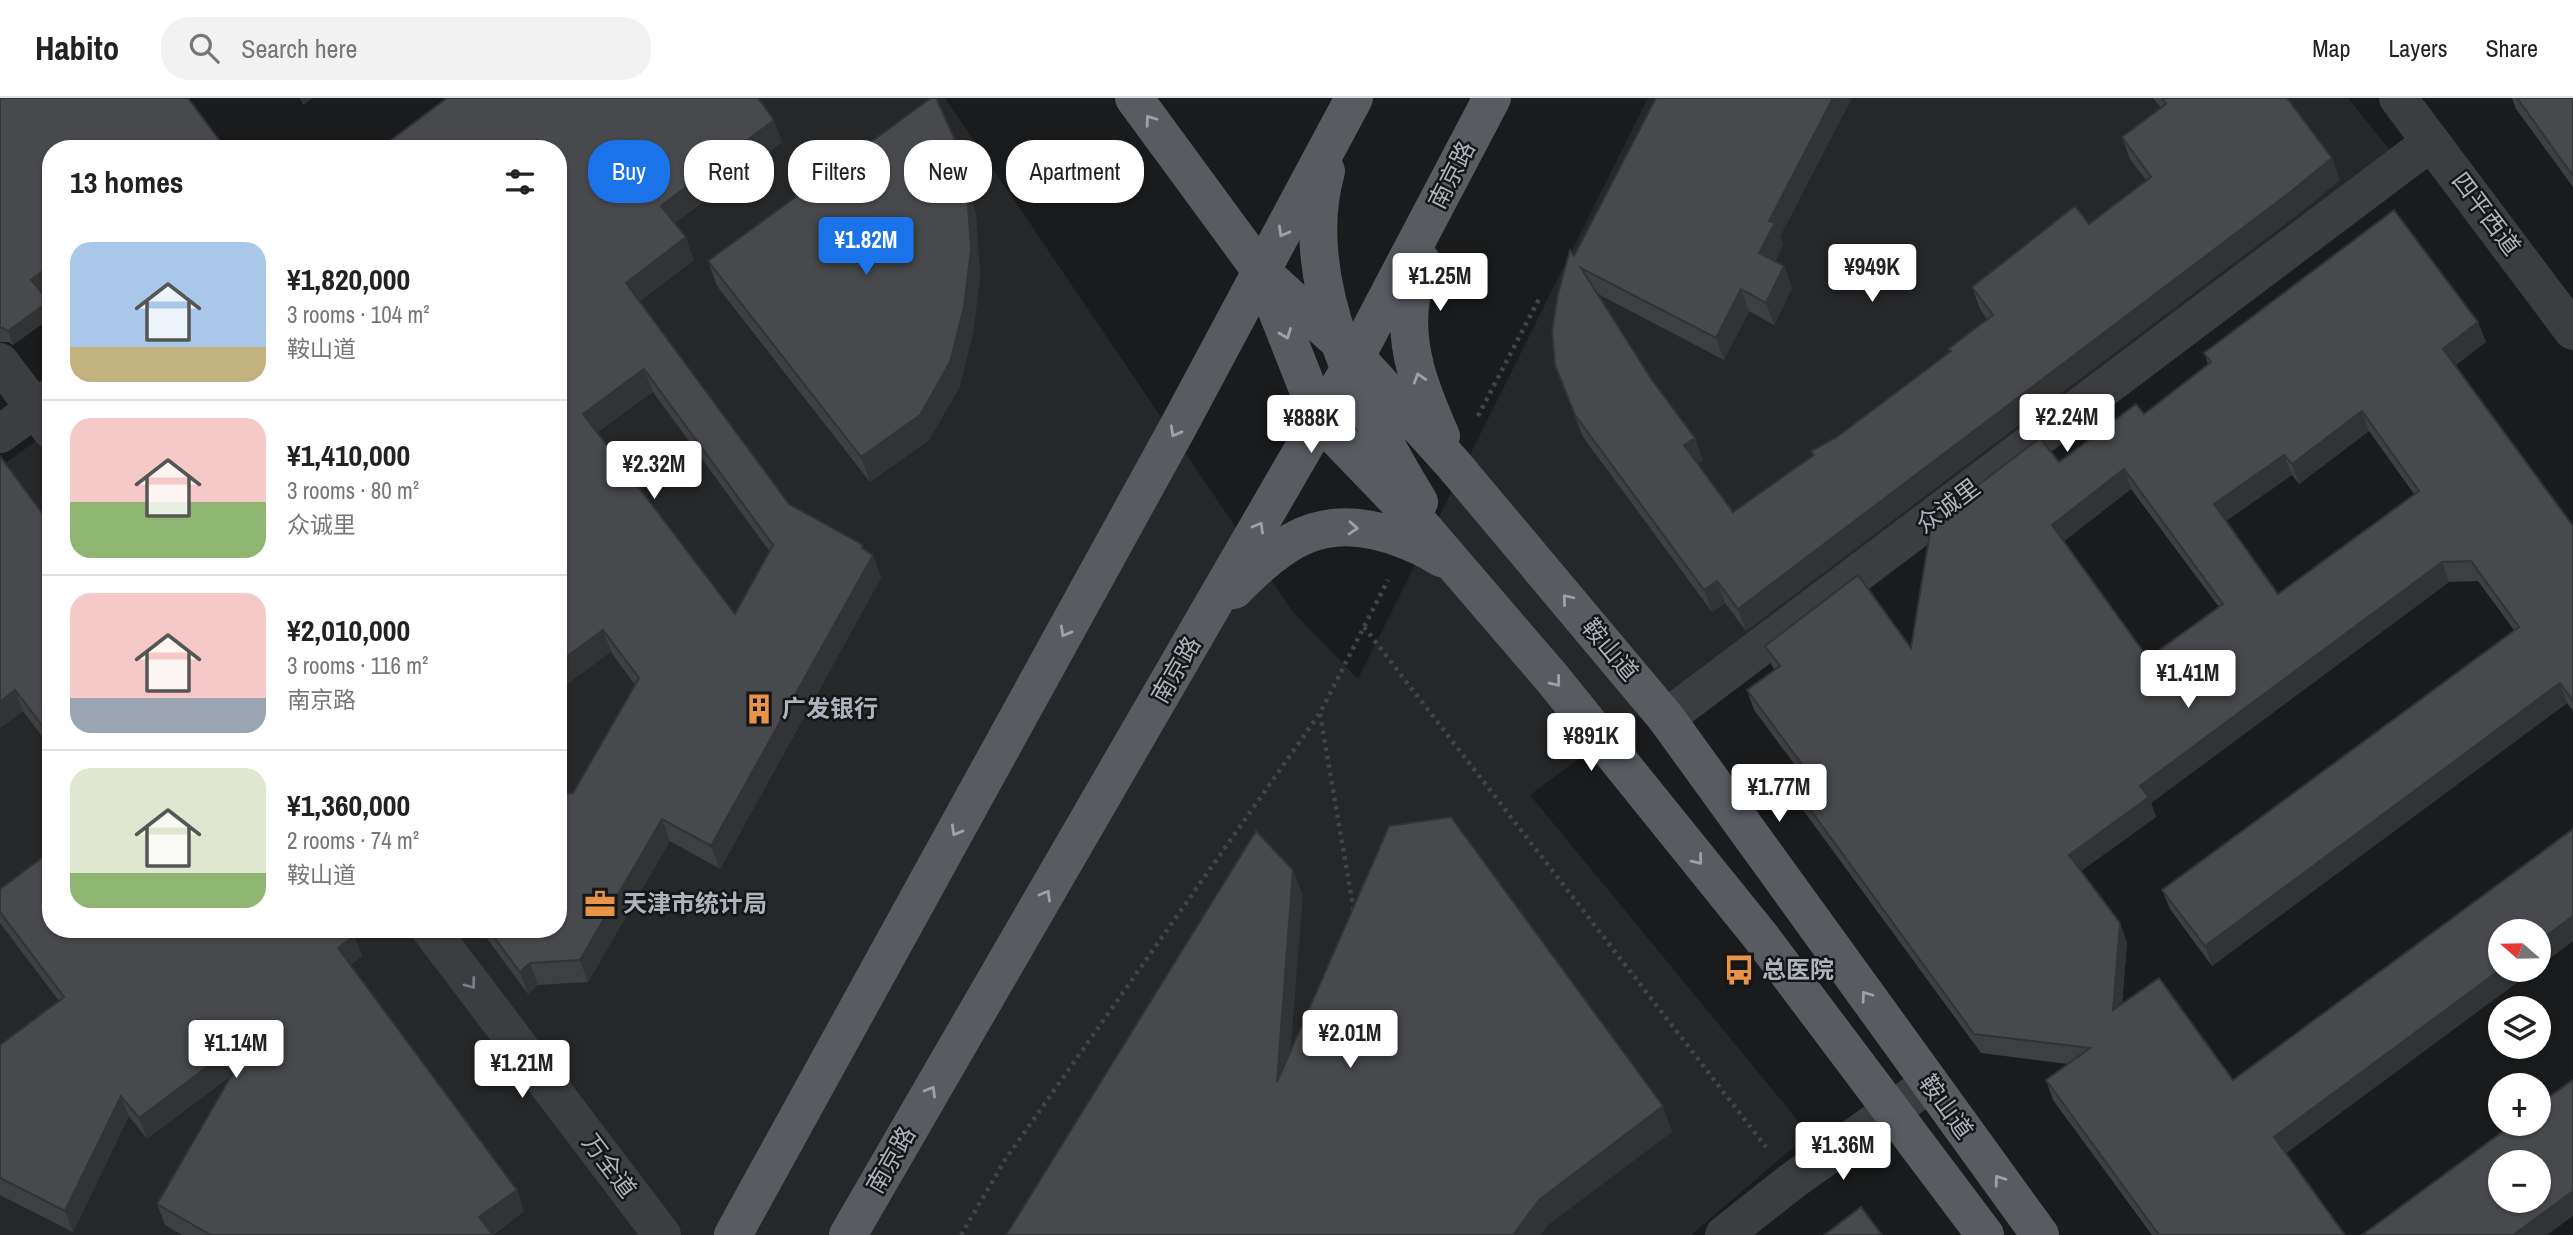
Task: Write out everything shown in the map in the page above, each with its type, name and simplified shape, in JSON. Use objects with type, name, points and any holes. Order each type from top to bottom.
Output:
[{"type":"main road","name":"鞍山道","points":[[1134,98],[1261,271],[1349,355],[1453,464],[1667,718],[2039,1235]]},
{"type":"main road","name":"南京路","points":[[848,1235],[1320,420],[1349,355],[1492,98]]},
{"type":"main road","points":[[733,1235],[1158,464],[1347,113]]},
{"type":"main road","points":[[1347,113],[1323,181],[1318,238],[1328,296],[1349,355],[1395,462],[1465,574]]},
{"type":"main road","points":[[1453,464],[1417,374],[1409,338],[1411,299],[1458,163]]},
{"type":"main road","name":"鞍山道","points":[[1261,271],[1320,420],[1465,574],[1561,689],[1752,926],[1985,1235]]},
{"type":"main road","points":[[1200,629],[1226,598],[1272,556],[1298,538],[1322,528],[1352,526],[1377,531],[1408,541],[1465,574]]},
{"type":"street","name":"四平西道","points":[[2398,98],[2573,331]]},
{"type":"street","name":"众诚里","points":[[1667,718],[2431,142]]},
{"type":"street","points":[[0,362],[42,408]]},
{"type":"street","points":[[0,434],[42,414]]},
{"type":"street","name":"万全道","points":[[437,938],[662,1235]]},
{"type":"street","points":[[1724,1235],[1792,1181],[1929,1084]]},
{"type":"path","points":[[1453,464],[1539,299]]},
{"type":"path","points":[[961,1235],[1004,1160],[1320,713],[1408,541]]},
{"type":"path","points":[[1364,627],[1792,1181]]},
{"type":"path","points":[[1320,713],[1354,908],[1352,921]]},
{"type":"shaded area","points":[[506,98],[945,98],[973,140],[904,140],[904,203],[992,203],[992,167],[1006,188],[1006,203],[1016,203],[1293,612],[1358,679],[1648,98],[2348,98],[2393,154],[1530,795],[1809,1134],[1691,1235],[0,1235],[0,467],[42,437],[42,938],[567,938],[567,140],[549,140]]},
{"type":"building","points":[[0,98],[188,98],[219,140],[42,140],[42,272],[31,280],[42,293],[42,306],[8,331],[0,328]]},
{"type":"building","points":[[447,98],[758,98],[774,120],[748,140],[684,140],[684,188],[670,199],[670,140],[588,140],[588,203],[665,203],[661,206],[686,237],[626,283],[789,504],[863,545],[862,548],[873,555],[711,846],[662,819],[580,960],[530,963],[520,972],[495,938],[567,938],[567,794],[573,793],[639,678],[603,630],[567,656],[567,140],[391,140]],"holes":[[[644,369],[773,545],[735,614],[583,414]]]},
{"type":"building","points":[[931,98],[936,98],[955,140],[904,140],[904,203],[968,203],[971,250],[964,307],[950,362],[920,415],[861,457],[708,261],[788,203],[890,203],[890,140],[874,140]]},
{"type":"building","points":[[1656,98],[1833,98],[1769,221],[1775,223],[1759,253],[1784,266],[1766,303],[1741,289],[1716,338],[1581,268],[1652,380],[1695,438],[1684,445],[1733,512],[1814,455],[1811,451],[1837,437],[1951,351],[1948,349],[1993,315],[1972,287],[2075,206],[2089,224],[2151,177],[2122,137],[2166,104],[2162,98],[2287,98],[2332,158],[1738,609],[1717,581],[1704,590],[1575,415],[1555,365],[1552,330],[1570,250],[1574,256]]},
{"type":"building","points":[[2517,98],[2573,98],[2573,176]]},
{"type":"building","points":[[2394,210],[2478,322],[2443,349],[2573,526],[2573,701],[2560,683],[2205,946],[2162,890],[2519,627],[2471,561],[2442,562],[2140,786],[2149,797],[2069,855],[2120,923],[2113,1010],[2159,978],[2233,1080],[2573,829],[2573,916],[2552,931],[2552,919],[2488,919],[2488,979],[2274,1137],[2345,1235],[2159,1235],[2046,1080],[2090,1048],[1974,1034],[1796,790],[1812,778],[1747,690],[1780,666],[1765,646],[1858,575],[1911,648],[1932,520],[2040,438],[2059,462],[2136,404],[2144,414],[2211,362],[2204,353]],"holes":[[[2362,411],[2419,491],[2278,594],[2214,504],[2284,455],[2292,464]],[[2124,469],[2223,604],[2148,658],[2052,525]]]},
{"type":"building","points":[[0,456],[42,513],[42,725],[15,690],[0,702]]},
{"type":"building","points":[[1451,817],[1663,1106],[1539,1200],[1513,1235],[1006,1235],[1256,831],[1293,870],[1277,1082],[1389,826]]},
{"type":"building","points":[[42,858],[42,938],[351,938],[338,948],[517,1190],[479,1217],[493,1235],[211,1235],[157,1204],[259,1028],[139,1118],[121,1096],[65,1211],[0,1178],[0,1045],[64,997],[0,912],[0,889]]},
{"type":"building","points":[[2573,1080],[2573,1191],[2551,1207],[2551,1150],[2488,1150],[2488,1213],[2543,1213],[2513,1235],[2362,1235],[2497,1136],[2551,1136],[2551,1096]]},
{"type":"building","points":[[1861,1207],[1882,1235],[1824,1235]]},
{"type":"place","name":"广发银行","points":[[759,709]]},
{"type":"place","name":"天津市统计局","points":[[600,904]]},
{"type":"place","name":"总医院","points":[[1739,970]]}]
